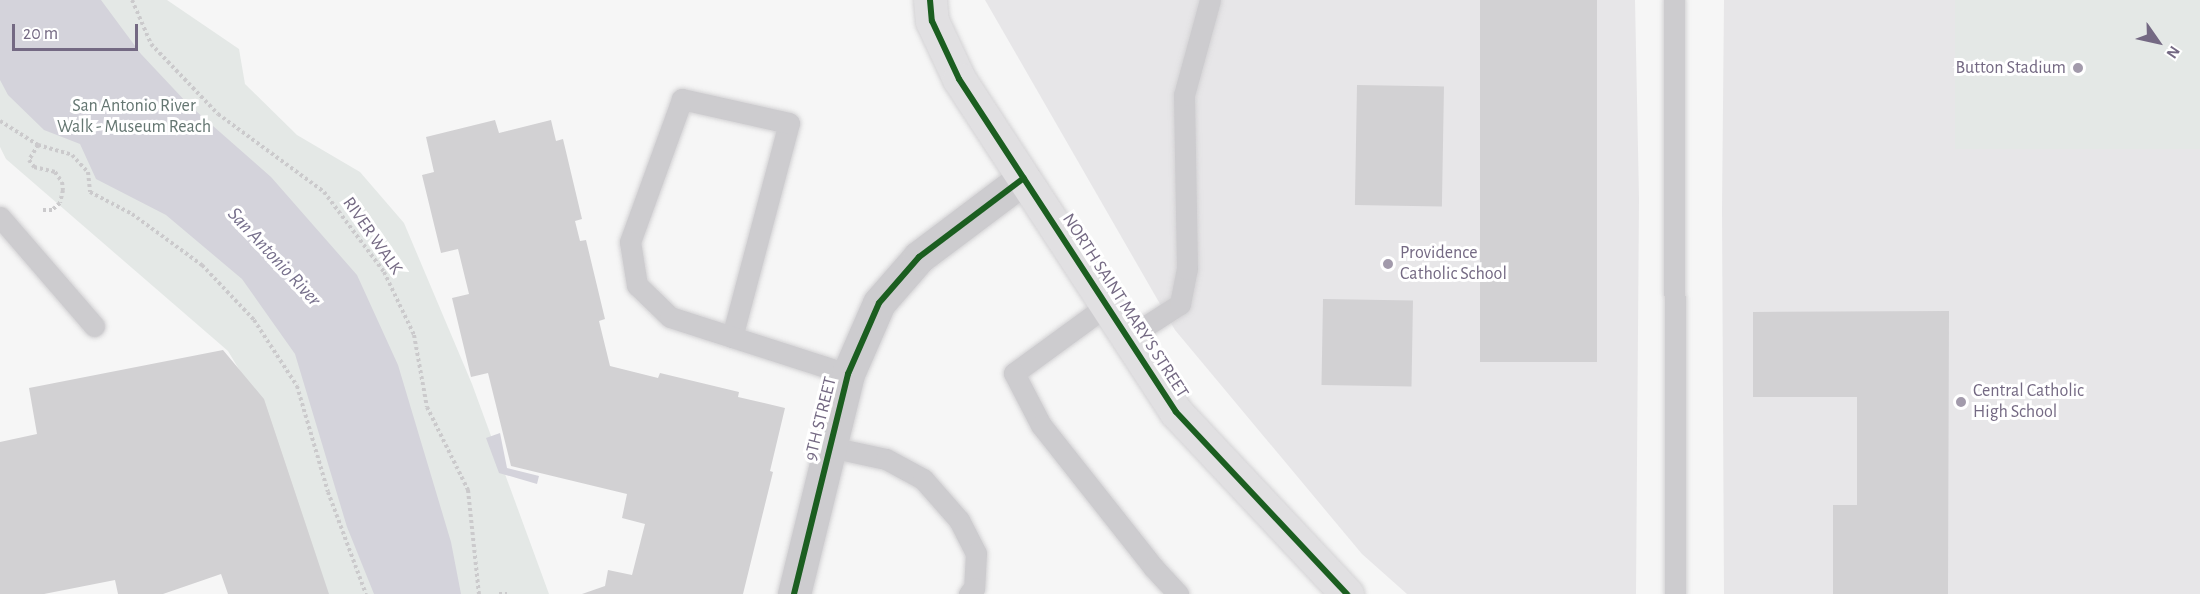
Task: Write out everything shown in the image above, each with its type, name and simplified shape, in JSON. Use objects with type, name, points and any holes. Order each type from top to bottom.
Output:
[{"type":"street","name":"NORTH SAINT MARY'S STREET","points":[[930,0],[932,21],[959,79],[1176,412],[1347,594]]},
{"type":"street","name":"9TH STREET","points":[[794,594],[848,374],[879,303],[919,257],[1024,178]]},
{"type":"lane","points":[[1127,338],[1180,304],[1187,268],[1184,95],[1210,0]]},
{"type":"lane","points":[[1674,0],[1675,594]]},
{"type":"lane","points":[[732,337],[789,123],[682,99],[630,242],[637,285],[670,317],[732,337],[848,374]]},
{"type":"lane","points":[[0,217],[94,326]]},
{"type":"lane","points":[[1106,306],[1014,373],[1041,425],[1152,567],[1178,594]]},
{"type":"lane","points":[[830,447],[886,459],[923,479],[959,520],[976,553],[974,588],[969,594]]},
{"type":"path","points":[[0,121],[38,145],[72,155],[88,172],[90,192],[132,214],[202,265],[254,320],[297,386],[328,492],[366,594]]},
{"type":"path","points":[[38,145],[29,160],[34,167],[55,172],[62,182],[63,190],[60,203],[52,210],[40,210]]},
{"type":"path","points":[[500,594],[507,594]]},
{"type":"shaded area","name":"Providence Catholic School","points":[[985,0],[1635,0],[1639,199],[1636,594],[1407,594],[1362,554],[1175,330]]},
{"type":"shaded area","name":"Central Catholic High School","points":[[1724,0],[2200,0],[2200,594],[1724,594],[1722,210]]},
{"type":"green space","name":"San Antonio River Walk - Museum Reach","points":[[0,0],[167,0],[239,49],[245,84],[297,135],[360,172],[404,223],[472,384],[549,594],[322,594],[264,411],[228,351],[6,159],[0,147]]},
{"type":"green space","name":"Button Stadium","points":[[1955,0],[2200,0],[2200,149],[1955,149]]},
{"type":"water","name":"San Antonio River","points":[[0,0],[101,0],[141,54],[188,104],[271,177],[357,275],[398,365],[451,542],[461,594],[374,594],[347,527],[295,354],[242,279],[166,215],[96,179],[80,144],[44,130],[8,95],[0,80]]},
{"type":"water","points":[[500,433],[507,468],[539,476],[537,484],[499,473],[486,438]]},
{"type":"building","points":[[1480,0],[1597,0],[1597,362],[1480,362]]},
{"type":"building","points":[[1357,85],[1444,87],[1442,207],[1355,205]]},
{"type":"building","points":[[495,120],[499,133],[551,120],[556,141],[563,139],[582,219],[575,221],[580,241],[586,240],[605,319],[599,321],[610,366],[658,378],[660,373],[739,392],[738,397],[785,408],[770,471],[773,472],[743,594],[582,594],[605,586],[608,570],[632,575],[645,524],[622,518],[627,494],[511,466],[488,373],[471,377],[452,298],[469,294],[458,249],[441,253],[422,175],[434,172],[426,137]]},
{"type":"building","points":[[1323,299],[1413,301],[1411,387],[1321,385]]},
{"type":"building","points":[[1949,311],[1948,594],[1833,594],[1833,505],[1857,505],[1857,397],[1753,397],[1753,312]]},
{"type":"building","points":[[223,350],[264,399],[329,594],[228,594],[221,574],[163,594],[118,594],[115,580],[44,594],[0,594],[0,442],[37,434],[29,388]]},
{"type":"cycle path","points":[[930,0],[932,21],[959,79],[1176,412],[1347,594]]},
{"type":"cycle path","points":[[794,594],[848,374],[879,303],[919,257],[1024,178]]},
{"type":"place","name":"Button Stadium","points":[[2078,68]]},
{"type":"place","name":"Providence Catholic School","points":[[1388,264]]},
{"type":"place","name":"Central Catholic High School","points":[[1961,402]]}]
